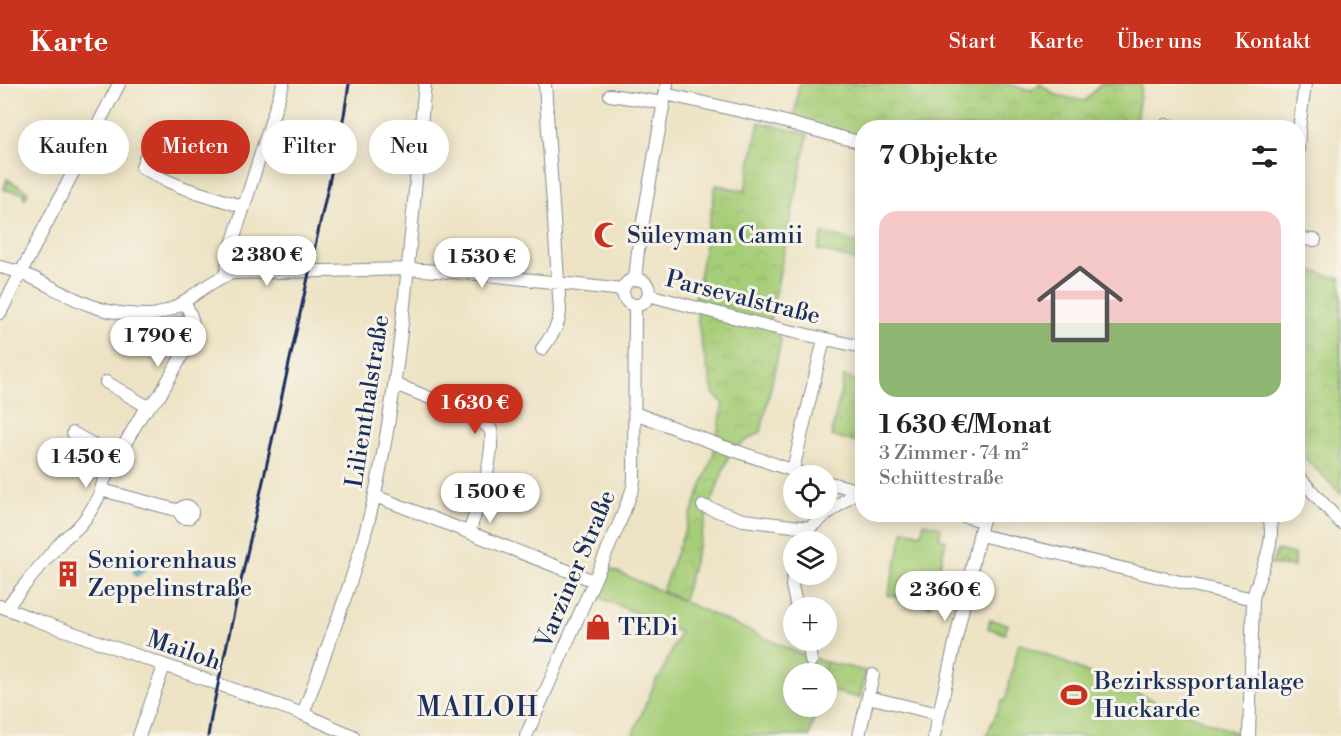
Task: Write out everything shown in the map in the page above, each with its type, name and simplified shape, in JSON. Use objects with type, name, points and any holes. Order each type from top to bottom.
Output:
[{"type":"street","points":[[0,313],[119,84]]},
{"type":"street","points":[[225,276],[233,242],[283,84]]},
{"type":"street","name":"Lilienthalstraße","points":[[303,714],[358,561],[375,496],[386,440],[395,384],[408,268],[425,84]]},
{"type":"street","points":[[542,349],[560,320],[545,84]]},
{"type":"street","points":[[1301,120],[1305,84]]},
{"type":"street","points":[[635,280],[638,250],[665,94]]},
{"type":"street","points":[[610,95],[665,94],[767,117],[855,141]]},
{"type":"street","points":[[154,174],[184,188],[244,207]]},
{"type":"street","points":[[1305,239],[1315,240]]},
{"type":"street","points":[[0,267],[21,272],[90,306],[124,314],[151,315],[159,314],[234,273],[408,268],[623,290]]},
{"type":"street","points":[[635,280],[646,284],[648,295],[643,303],[635,305],[627,302],[623,290],[627,283],[635,280]]},
{"type":"street","name":"Parsevalstraße","points":[[648,295],[717,314],[855,346]]},
{"type":"street","points":[[4,608],[66,536],[76,529],[90,512],[102,489],[103,482],[142,414],[160,395],[194,331],[191,313],[184,301]]},
{"type":"street","name":"Varziner Straße","points":[[526,736],[633,488],[635,305]]},
{"type":"street","points":[[794,465],[824,339]]},
{"type":"street","points":[[106,382],[148,407]]},
{"type":"street","points":[[395,384],[477,417],[491,430],[492,438],[485,480],[469,532]]},
{"type":"street","points":[[635,413],[783,467]]},
{"type":"street","points":[[73,433],[117,458]]},
{"type":"street","points":[[1305,484],[1341,523]]},
{"type":"street","points":[[837,485],[855,490]]},
{"type":"street","points":[[102,489],[180,511]]},
{"type":"street","points":[[808,531],[855,495]]},
{"type":"street","points":[[375,496],[594,581]]},
{"type":"street","points":[[703,506],[742,520],[809,528]]},
{"type":"street","points":[[934,736],[982,522]]},
{"type":"street","points":[[1249,736],[1253,599],[1271,541],[1270,522]]},
{"type":"street","points":[[980,535],[1253,599]]},
{"type":"street","name":"Mailoh","points":[[4,608],[303,714],[353,736]]},
{"type":"street","points":[[810,651],[811,661]]},
{"type":"street","points":[[139,736],[164,666]]},
{"type":"street","points":[[859,736],[873,675]]},
{"type":"street","points":[[868,697],[939,714]]},
{"type":"green space","points":[[799,84],[1008,84],[1031,90],[1040,84],[1056,95],[1085,101],[1101,84],[1142,84],[1136,120],[855,120],[855,139],[794,120]]},
{"type":"green space","points":[[759,122],[808,134],[770,320],[781,341],[761,432],[742,443],[729,455],[707,515],[683,601],[662,591],[713,456],[723,403],[714,395],[701,342],[695,300],[716,185],[745,191]]},
{"type":"green space","points":[[7,179],[28,191],[25,199],[24,193],[4,190]]},
{"type":"green space","points":[[823,233],[855,242],[855,260],[818,250]]},
{"type":"green space","points":[[1305,270],[1341,278],[1341,494],[1305,458]]},
{"type":"green space","points":[[184,315],[190,329],[183,346],[176,343],[164,326],[167,322]]},
{"type":"green space","points":[[844,377],[855,380],[855,442],[831,436]]},
{"type":"green space","points":[[924,523],[941,527],[939,538],[946,540],[931,606],[888,595],[904,530],[921,534]]},
{"type":"green space","points":[[1277,550],[1294,554],[1294,567],[1271,565]]},
{"type":"green space","points":[[609,568],[783,646],[783,651],[794,651],[826,662],[783,663],[783,717],[814,717],[810,736],[632,736],[680,632],[597,596]]},
{"type":"green space","points":[[990,620],[1008,624],[1005,634],[988,628]]},
{"type":"green space","name":"Bezirkssportanlage Huckarde","points":[[1019,643],[1162,704],[1238,732],[1238,736],[986,736],[1002,701],[1005,701]]},
{"type":"green space","points":[[837,664],[866,671],[860,698],[837,692]]},
{"type":"water","points":[[141,555],[146,557],[147,566],[142,573],[136,576],[134,574],[135,559]]},
{"type":"railway","points":[[208,736],[349,84]]},
{"type":"place","name":"Süleyman Camii","points":[[607,235]]},
{"type":"place","name":"Seniorenhaus Zeppelinstraße","points":[[68,574]]},
{"type":"place","name":"TEDi","points":[[598,627]]},
{"type":"place","name":"Bezirkssportanlage Huckarde","points":[[1074,695]]},
{"type":"district","name":"MAILOH","points":[[478,707]]}]
